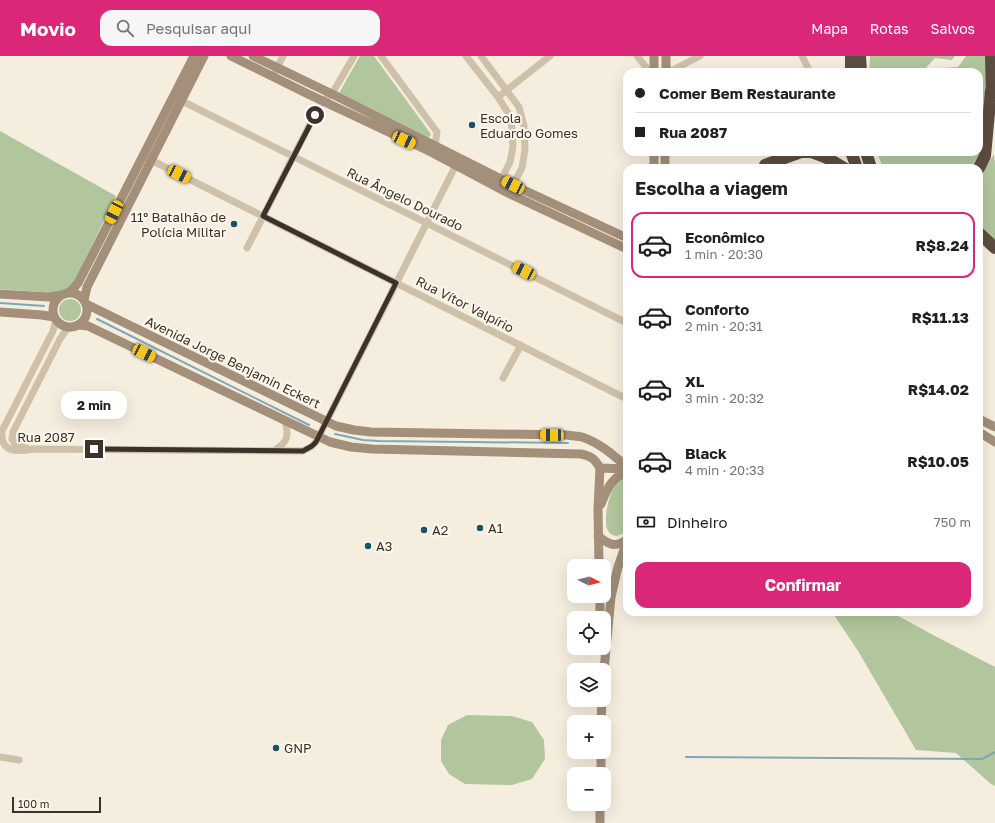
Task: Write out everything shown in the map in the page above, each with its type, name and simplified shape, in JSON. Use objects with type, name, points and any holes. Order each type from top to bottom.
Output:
[{"type":"highway","points":[[851,56],[851,68]]},
{"type":"highway","points":[[860,56],[861,68]]},
{"type":"highway","points":[[981,164],[985,156],[991,91],[991,56]]},
{"type":"highway","points":[[991,91],[995,130]]},
{"type":"highway","points":[[770,164],[790,156]]},
{"type":"highway","points":[[822,156],[837,164]]},
{"type":"highway","points":[[983,237],[995,248]]},
{"type":"street","points":[[177,99],[194,56]]},
{"type":"street","points":[[33,449],[15,444],[12,439],[12,432],[60,339],[66,330],[84,321],[87,310],[84,295],[87,287],[147,158],[177,99],[204,56]]},
{"type":"street","points":[[232,56],[332,94],[433,149],[623,247]]},
{"type":"street","points":[[253,56],[275,72],[322,101],[433,149],[456,165],[499,183]]},
{"type":"street","points":[[275,72],[283,56]]},
{"type":"street","points":[[247,248],[322,101],[332,94],[354,56]]},
{"type":"street","points":[[381,56],[437,132],[433,149]]},
{"type":"street","points":[[466,56],[498,97],[508,114],[512,126],[513,147],[510,162],[499,183]]},
{"type":"street","points":[[481,56],[519,107],[524,126],[525,149],[522,168],[511,189]]},
{"type":"street","points":[[498,97],[550,56]]},
{"type":"street","points":[[638,56],[647,68]]},
{"type":"street","points":[[654,56],[654,68]]},
{"type":"street","points":[[666,56],[666,68]]},
{"type":"street","points":[[677,68],[700,56]]},
{"type":"street","points":[[802,56],[808,68]]},
{"type":"street","name":"Rua Ângelo Dourado","points":[[177,99],[623,322]]},
{"type":"street","points":[[767,164],[780,156]]},
{"type":"street","points":[[55,319],[53,307],[55,302],[64,294],[72,290],[78,282],[147,158]]},
{"type":"street","name":"Rua Vítor Valpírio","points":[[147,158],[623,397]]},
{"type":"street","points":[[317,440],[456,165]]},
{"type":"street","points":[[511,189],[623,236]]},
{"type":"street","points":[[0,294],[48,297],[64,294],[77,294],[85,302]]},
{"type":"street","name":"Avenida Jorge Benjamin Eckert","points":[[85,302],[336,426],[371,432],[559,435],[582,437],[600,445],[612,453],[623,465]]},
{"type":"street","points":[[0,312],[42,315],[55,319],[63,326],[88,326],[284,421],[317,440],[350,447],[372,449],[581,454],[593,458],[600,468],[598,509],[599,559]]},
{"type":"street","name":"Rua 2087","points":[[55,319],[54,331],[2,432],[3,444],[8,449],[303,451],[312,446],[317,440]]},
{"type":"street","points":[[503,378],[521,345]]},
{"type":"street","points":[[275,450],[283,445],[287,436],[284,421]]},
{"type":"street","points":[[983,421],[995,427]]},
{"type":"street","points":[[983,434],[995,442]]},
{"type":"street","points":[[600,468],[623,469]]},
{"type":"street","points":[[598,509],[609,486],[623,472]]},
{"type":"street","points":[[598,536],[606,543],[617,545],[623,543]]},
{"type":"street","points":[[604,663],[611,597],[623,552]]},
{"type":"street","points":[[0,758],[19,760]]},
{"type":"street","points":[[600,811],[600,823]]},
{"type":"green space","points":[[360,56],[374,56],[431,134],[429,138],[339,93]]},
{"type":"green space","points":[[870,56],[955,56],[952,60],[935,58],[926,68],[869,68]]},
{"type":"green space","points":[[966,56],[987,56],[987,92],[983,139],[983,68],[940,68],[958,67]]},
{"type":"green space","points":[[0,131],[116,196],[73,284],[64,290],[55,293],[0,289]]},
{"type":"green space","points":[[994,154],[995,242],[983,232],[983,172]]},
{"type":"green space","points":[[878,156],[980,156],[977,164],[882,164]]},
{"type":"green space","points":[[70,299],[78,302],[81,310],[78,318],[70,321],[62,318],[59,310],[62,302]]},
{"type":"green space","points":[[623,477],[623,534],[616,536],[612,535],[608,531],[606,526],[606,512],[613,489],[620,478]]},
{"type":"green space","points":[[835,616],[898,616],[995,667],[995,786],[956,753],[916,750],[858,651]]},
{"type":"green space","points":[[467,715],[512,716],[532,722],[544,740],[545,759],[532,779],[512,785],[465,784],[449,774],[441,761],[441,740],[448,725]]},
{"type":"waterway","points":[[0,303],[44,306]]},
{"type":"waterway","points":[[97,319],[309,425]]},
{"type":"waterway","points":[[335,434],[363,440],[378,441],[568,443]]},
{"type":"waterway","points":[[686,757],[982,759],[995,752]]},
{"type":"place","name":"Escola Eduardo Gomes","points":[[472,125]]},
{"type":"place","name":"11º Batalhão de Polícia Militar","points":[[234,224]]},
{"type":"place","name":"A1","points":[[480,528]]},
{"type":"place","name":"A2","points":[[424,530]]},
{"type":"place","name":"A3","points":[[368,546]]},
{"type":"place","name":"GNP","points":[[276,748]]},
{"type":"route","points":[[94,449],[303,451],[316,442],[396,283],[263,216],[315,115]]}]
